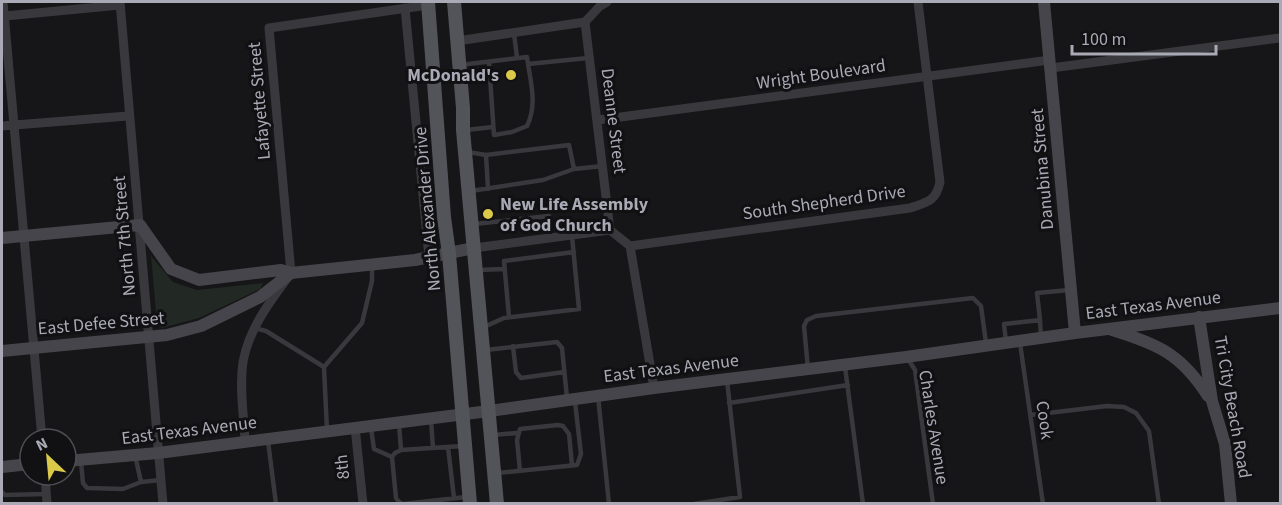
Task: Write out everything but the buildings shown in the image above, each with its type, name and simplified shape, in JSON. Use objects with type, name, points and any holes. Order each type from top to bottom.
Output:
[{"type":"main road","points":[[454,2],[463,130],[497,504]]},
{"type":"main road","name":"North Alexander Drive","points":[[428,3],[469,500]]},
{"type":"main road","points":[[438,131],[463,130]]},
{"type":"street","points":[[3,2],[41,427]]},
{"type":"street","points":[[457,41],[585,22],[607,2]]},
{"type":"street","points":[[918,2],[929,76]]},
{"type":"street","name":"Danubina Street","points":[[1044,2],[1075,333]]},
{"type":"street","points":[[5,16],[120,3]]},
{"type":"street","name":"North 7th Street","points":[[120,3],[163,504]]},
{"type":"street","points":[[428,3],[405,8],[429,257]]},
{"type":"street","name":"Lafayette Street","points":[[291,273],[269,28],[405,8]]},
{"type":"street","name":"Deanne Street","points":[[585,22],[610,230]]},
{"type":"street","name":"Wright Boulevard","points":[[598,120],[929,76],[1281,38]]},
{"type":"street","name":"South Shepherd Drive","points":[[630,246],[910,208],[934,199],[940,182],[929,76]]},
{"type":"street","points":[[2,126],[128,116]]},
{"type":"street","points":[[2,238],[140,225],[171,269],[199,280],[281,270],[291,273],[372,264],[610,230],[630,246],[654,388]]},
{"type":"street","points":[[245,441],[243,363],[254,328],[291,273]]},
{"type":"street","name":"East Defee Street","points":[[2,351],[167,336],[201,326],[260,297],[291,273]]},
{"type":"street","name":"East Texas Avenue","points":[[78,460],[158,453],[906,357],[1108,328],[1281,308]]},
{"type":"street","name":"Tri City Beach Road","points":[[1198,317],[1212,401],[1225,444],[1231,504]]},
{"type":"street","points":[[1108,328],[1142,339],[1174,355],[1191,371],[1212,401]]},
{"type":"street","name":"8th","points":[[355,427],[363,504]]},
{"type":"street","points":[[2,466],[18,465]]},
{"type":"lane","points":[[514,33],[517,58]]},
{"type":"lane","points":[[459,66],[517,58],[527,57],[533,101],[532,116],[527,126],[512,132],[494,135],[489,62]]},
{"type":"lane","points":[[528,64],[590,58]]},
{"type":"lane","points":[[463,130],[493,127]]},
{"type":"lane","points":[[465,152],[486,155],[569,145],[574,169]]},
{"type":"lane","points":[[486,155],[488,189]]},
{"type":"lane","points":[[469,192],[543,180],[574,169],[603,166]]},
{"type":"lane","points":[[472,224],[549,216],[550,238]]},
{"type":"lane","points":[[481,328],[509,317],[579,309],[572,235]]},
{"type":"lane","points":[[509,317],[504,261],[574,252]]},
{"type":"lane","points":[[327,430],[324,367],[363,323],[372,281],[372,264]]},
{"type":"lane","points":[[476,270],[505,269]]},
{"type":"lane","points":[[1041,338],[1037,293],[1071,289]]},
{"type":"lane","points":[[808,369],[804,326],[805,322],[816,316],[973,298],[981,306],[986,345]]},
{"type":"lane","points":[[1006,342],[1004,324],[1040,320]]},
{"type":"lane","points":[[254,328],[266,331],[324,367]]},
{"type":"lane","name":"Cook","points":[[1019,341],[1043,504]]},
{"type":"lane","points":[[484,350],[557,342],[562,348],[564,372],[581,454],[577,465],[495,474]]},
{"type":"lane","points":[[513,346],[516,372],[521,378],[564,372]]},
{"type":"lane","name":"Charles Avenue","points":[[906,357],[915,370],[933,504]]},
{"type":"lane","points":[[845,364],[863,504]]},
{"type":"lane","points":[[694,504],[741,500],[727,379]]},
{"type":"lane","points":[[729,403],[848,385]]},
{"type":"lane","points":[[598,396],[609,504]]},
{"type":"lane","points":[[1030,415],[1107,406],[1124,407],[1136,413],[1149,431],[1159,504]]},
{"type":"lane","points":[[431,418],[433,448]]},
{"type":"lane","points":[[399,422],[401,450]]},
{"type":"lane","points":[[371,425],[374,449],[392,457]]},
{"type":"lane","points":[[492,435],[517,433],[520,429],[563,426],[568,434],[572,465]]},
{"type":"lane","points":[[517,433],[520,471]]},
{"type":"lane","points":[[268,439],[276,504]]},
{"type":"lane","points":[[465,446],[401,450],[392,457],[396,498],[399,502],[403,504],[454,498],[469,500]]},
{"type":"lane","points":[[448,447],[454,498]]},
{"type":"lane","points":[[135,455],[141,482]]},
{"type":"lane","points":[[81,460],[83,483],[87,488],[123,489],[141,482],[161,480]]},
{"type":"lane","points":[[2,492],[5,495],[46,499]]},
{"type":"shaded area","points":[[151,256],[173,282],[197,290],[263,283],[260,289],[199,318],[162,328],[157,323]]},
{"type":"place","name":"McDonald's","points":[[511,75]]},
{"type":"place","name":"New Life Assembly of God Church","points":[[488,214]]}]
